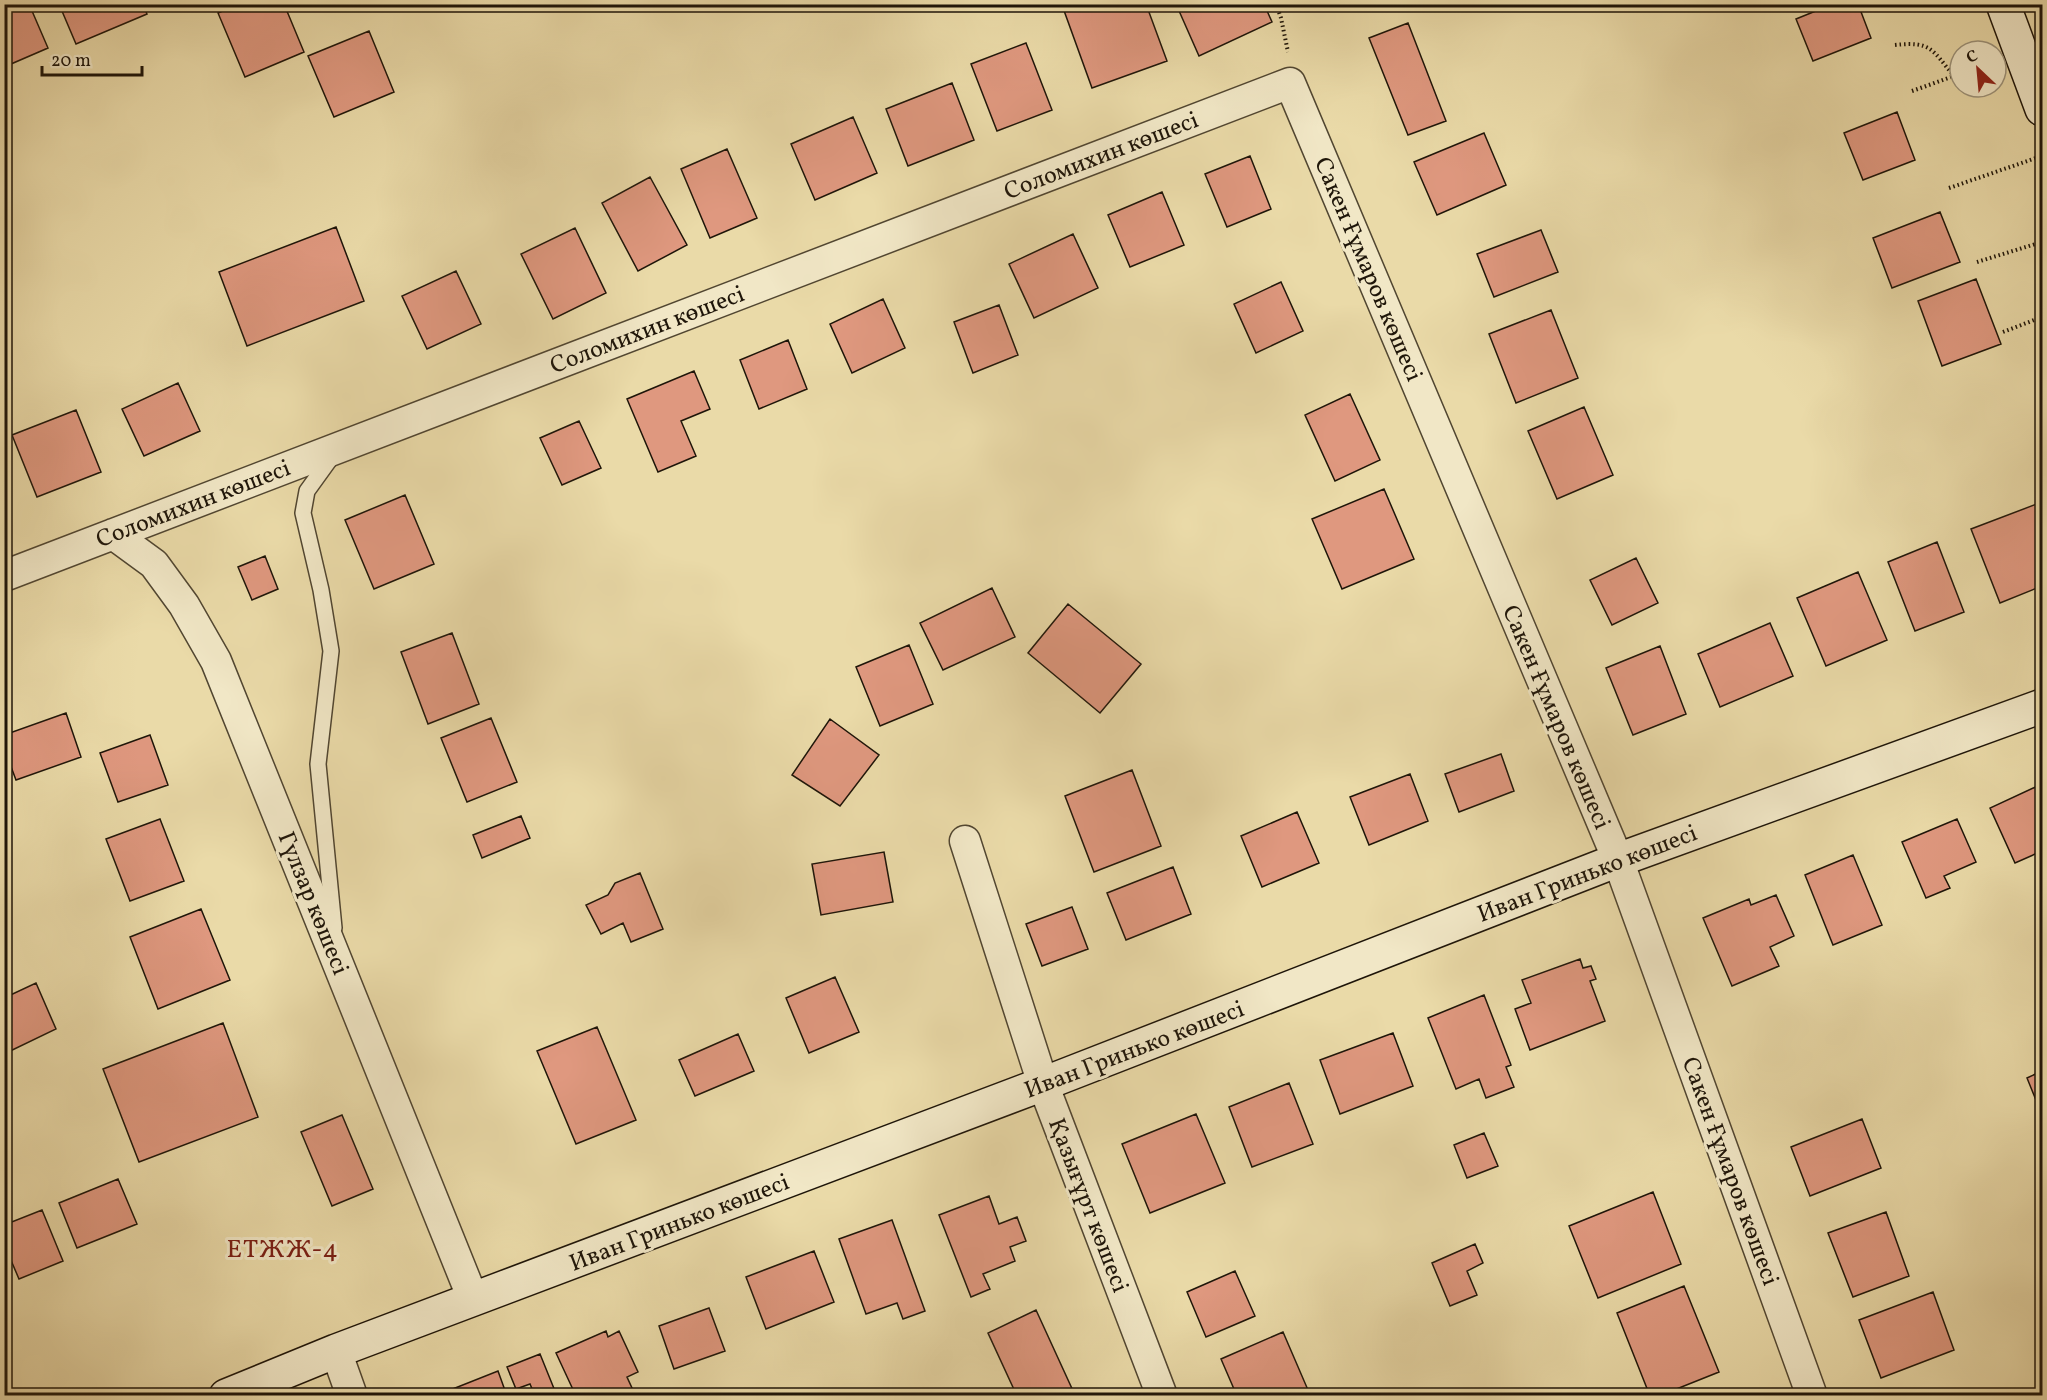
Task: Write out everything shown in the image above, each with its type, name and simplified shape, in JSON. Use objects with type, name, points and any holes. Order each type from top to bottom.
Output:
[{"type":"street","points":[[2003,4],[2039,90]]},
{"type":"street","name":"Соломихин көшесі","points":[[4,576],[1290,83]]},
{"type":"street","name":"Сакен Ғұмаров көшесі","points":[[1290,83],[1618,860],[1812,1395]]},
{"type":"street","name":"Гүлзар көшесі","points":[[113,534],[154,564],[184,605],[216,661],[473,1299]]},
{"type":"street","name":"Иван Гринько көшесі","points":[[226,1395],[336,1351],[1043,1084],[1618,860],[2043,706]]},
{"type":"street","name":"Қазығұрт көшесі","points":[[965,842],[1043,1084],[1162,1395]]},
{"type":"street","points":[[336,1351],[352,1395]]},
{"type":"lane","points":[[337,448],[307,491],[303,513],[332,651],[318,764],[337,960]]},
{"type":"path","points":[[1276,4],[1288,48],[1290,83]]},
{"type":"path","points":[[1895,45],[1915,43],[1931,49],[1948,69]]},
{"type":"path","points":[[1912,91],[1948,78]]},
{"type":"path","points":[[1949,188],[2043,156]]},
{"type":"path","points":[[1977,262],[2043,242]]},
{"type":"path","points":[[2003,332],[2043,317]]},
{"type":"building","points":[[4,4],[29,4],[48,48],[4,67]]},
{"type":"building","points":[[59,4],[143,4],[147,14],[76,44]]},
{"type":"building","points":[[239,4],[284,4],[304,52],[245,77],[218,13]]},
{"type":"building","points":[[1146,4],[1167,61],[1092,88],[1062,5]]},
{"type":"building","points":[[1176,4],[1264,4],[1272,22],[1199,56]]},
{"type":"building","points":[[1833,4],[1858,4],[1871,38],[1813,61],[1796,19]]},
{"type":"building","points":[[1408,23],[1446,121],[1408,135],[1369,38]]},
{"type":"building","points":[[369,31],[394,92],[334,117],[308,56]]},
{"type":"building","points":[[1026,43],[1052,110],[997,131],[971,64]]},
{"type":"building","points":[[952,83],[974,140],[908,166],[886,109]]},
{"type":"building","points":[[1897,112],[1915,160],[1863,180],[1844,133]]},
{"type":"building","points":[[853,117],[877,173],[815,200],[791,144]]},
{"type":"building","points":[[1484,133],[1506,185],[1437,215],[1414,162]]},
{"type":"building","points":[[727,149],[757,218],[710,238],[681,169]]},
{"type":"building","points":[[1250,156],[1271,209],[1227,227],[1205,174]]},
{"type":"building","points":[[650,177],[687,245],[638,271],[602,203]]},
{"type":"building","points":[[1162,192],[1184,245],[1130,267],[1108,215]]},
{"type":"building","points":[[1940,212],[1960,262],[1892,288],[1873,238]]},
{"type":"building","points":[[336,227],[364,301],[247,346],[219,272]]},
{"type":"building","points":[[575,228],[606,293],[553,319],[521,254]]},
{"type":"building","points":[[1541,230],[1558,272],[1494,297],[1477,254]]},
{"type":"building","points":[[1073,234],[1098,288],[1034,318],[1009,264]]},
{"type":"building","points":[[456,271],[481,324],[427,349],[402,296]]},
{"type":"building","points":[[1976,279],[2001,344],[1942,366],[1918,301]]},
{"type":"building","points":[[1281,282],[1303,331],[1256,353],[1234,304]]},
{"type":"building","points":[[883,299],[905,348],[852,373],[830,324]]},
{"type":"building","points":[[999,305],[1018,355],[973,373],[954,322]]},
{"type":"building","points":[[1551,310],[1578,378],[1516,403],[1489,334]]},
{"type":"building","points":[[788,340],[807,389],[759,409],[740,360]]},
{"type":"building","points":[[694,371],[710,409],[681,421],[696,456],[658,472],[627,399]]},
{"type":"building","points":[[178,383],[200,431],[144,456],[122,409]]},
{"type":"building","points":[[1350,394],[1380,460],[1335,481],[1305,415]]},
{"type":"building","points":[[1584,407],[1613,475],[1557,499],[1528,431]]},
{"type":"building","points":[[76,410],[101,472],[37,497],[12,435]]},
{"type":"building","points":[[579,421],[601,468],[562,485],[540,438]]},
{"type":"building","points":[[1384,489],[1414,559],[1342,589],[1312,519]]},
{"type":"building","points":[[405,495],[434,564],[374,589],[345,520]]},
{"type":"building","points":[[2042,502],[2042,586],[2000,603],[1971,529]]},
{"type":"building","points":[[1937,542],[1964,612],[1915,631],[1888,562]]},
{"type":"building","points":[[265,556],[278,589],[252,600],[238,567]]},
{"type":"building","points":[[1636,558],[1658,603],[1612,625],[1590,580]]},
{"type":"building","points":[[1858,572],[1887,640],[1826,666],[1797,598]]},
{"type":"building","points":[[992,588],[1015,637],[943,670],[920,623]]},
{"type":"building","points":[[1068,604],[1141,664],[1100,713],[1028,653]]},
{"type":"building","points":[[1770,623],[1793,676],[1720,707],[1698,654]]},
{"type":"building","points":[[452,633],[479,704],[428,724],[401,652]]},
{"type":"building","points":[[909,645],[933,704],[880,726],[856,667]]},
{"type":"building","points":[[1660,646],[1686,714],[1633,735],[1606,668]]},
{"type":"building","points":[[66,713],[81,757],[16,780],[4,748],[4,735]]},
{"type":"building","points":[[491,718],[517,782],[467,802],[441,738]]},
{"type":"building","points":[[830,719],[879,755],[840,806],[792,775]]},
{"type":"building","points":[[150,735],[168,785],[118,802],[100,753]]},
{"type":"building","points":[[1501,754],[1514,791],[1459,812],[1445,774]]},
{"type":"building","points":[[1132,770],[1161,846],[1094,872],[1065,796]]},
{"type":"building","points":[[1410,774],[1428,821],[1369,845],[1350,797]]},
{"type":"building","points":[[2042,784],[2042,851],[2015,863],[1990,808]]},
{"type":"building","points":[[1297,812],[1319,863],[1262,887],[1241,836]]},
{"type":"building","points":[[521,816],[530,838],[482,858],[473,835]]},
{"type":"building","points":[[160,819],[184,881],[130,901],[106,839]]},
{"type":"building","points":[[1957,819],[1976,862],[1944,876],[1950,888],[1926,898],[1902,842]]},
{"type":"building","points":[[884,852],[893,902],[821,915],[812,864]]},
{"type":"building","points":[[1853,855],[1882,925],[1833,945],[1805,875]]},
{"type":"building","points":[[1173,867],[1191,914],[1126,940],[1107,893]]},
{"type":"building","points":[[640,873],[663,929],[631,942],[623,923],[601,934],[586,905],[608,895],[615,883]]},
{"type":"building","points":[[1776,895],[1794,936],[1770,947],[1779,966],[1732,986],[1703,918],[1749,899],[1751,905]]},
{"type":"building","points":[[1072,907],[1088,949],[1042,966],[1026,924]]},
{"type":"building","points":[[201,909],[230,980],[158,1009],[130,937]]},
{"type":"building","points":[[1580,959],[1583,968],[1591,966],[1596,979],[1590,981],[1605,1021],[1530,1050],[1515,1009],[1531,1003],[1522,980]]},
{"type":"building","points":[[835,977],[859,1032],[809,1053],[786,998]]},
{"type":"building","points":[[36,983],[56,1029],[4,1054],[4,998]]},
{"type":"building","points":[[1484,995],[1511,1065],[1506,1067],[1514,1087],[1486,1098],[1479,1079],[1456,1089],[1428,1018]]},
{"type":"building","points":[[223,1023],[258,1117],[139,1162],[103,1069]]},
{"type":"building","points":[[597,1027],[636,1120],[576,1144],[537,1051]]},
{"type":"building","points":[[1393,1033],[1413,1086],[1340,1114],[1320,1060]]},
{"type":"building","points":[[738,1034],[754,1071],[695,1096],[679,1060]]},
{"type":"building","points":[[2042,1071],[2042,1115],[2027,1078]]},
{"type":"building","points":[[1289,1083],[1313,1144],[1252,1167],[1229,1107]]},
{"type":"building","points":[[1196,1114],[1225,1183],[1150,1213],[1122,1144]]},
{"type":"building","points":[[342,1115],[373,1189],[332,1206],[301,1132]]},
{"type":"building","points":[[1862,1119],[1881,1168],[1810,1196],[1791,1147]]},
{"type":"building","points":[[1484,1133],[1498,1166],[1467,1178],[1454,1145]]},
{"type":"building","points":[[118,1179],[137,1224],[77,1248],[59,1203]]},
{"type":"building","points":[[1653,1192],[1681,1264],[1598,1298],[1569,1226]]},
{"type":"building","points":[[989,1196],[999,1224],[1017,1217],[1026,1241],[1010,1247],[1015,1261],[983,1274],[990,1289],[971,1297],[939,1215]]},
{"type":"building","points":[[42,1210],[63,1261],[19,1279],[4,1244],[4,1225]]},
{"type":"building","points":[[1886,1212],[1909,1276],[1853,1297],[1828,1233]]},
{"type":"building","points":[[892,1220],[925,1311],[903,1319],[897,1303],[866,1314],[839,1239]]},
{"type":"building","points":[[1475,1244],[1483,1263],[1467,1271],[1477,1295],[1450,1306],[1432,1263]]},
{"type":"building","points":[[814,1251],[834,1302],[766,1329],[746,1277]]},
{"type":"building","points":[[1235,1271],[1255,1316],[1206,1337],[1187,1292]]},
{"type":"building","points":[[1684,1286],[1719,1372],[1659,1396],[1650,1396],[1617,1313]]},
{"type":"building","points":[[1933,1292],[1954,1350],[1881,1378],[1859,1320]]},
{"type":"building","points":[[709,1308],[725,1351],[674,1369],[659,1326]]},
{"type":"building","points":[[1036,1310],[1074,1393],[1069,1396],[1017,1396],[988,1333]]},
{"type":"building","points":[[606,1331],[608,1337],[619,1331],[638,1372],[627,1377],[632,1388],[615,1396],[576,1396],[556,1353]]},
{"type":"building","points":[[1283,1332],[1308,1390],[1294,1396],[1237,1396],[1221,1359]]},
{"type":"building","points":[[540,1354],[557,1396],[535,1396],[530,1384],[516,1389],[507,1367]]},
{"type":"building","points":[[498,1371],[507,1396],[435,1396]]},
{"type":"district","name":"ЕТЖЖ-4","points":[[283,1248]]}]
